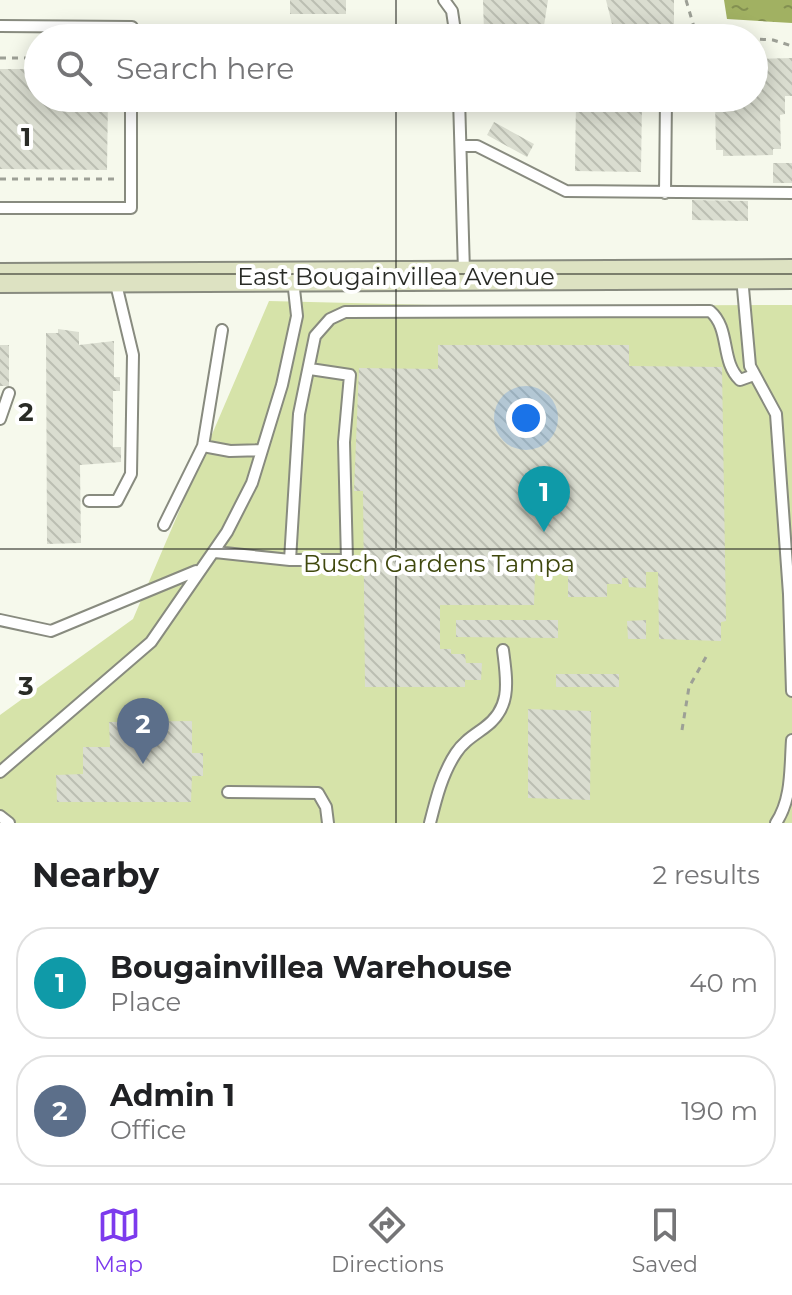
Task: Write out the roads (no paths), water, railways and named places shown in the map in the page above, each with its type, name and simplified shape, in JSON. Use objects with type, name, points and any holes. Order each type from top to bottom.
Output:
[{"type":"street","name":"East Bougainvillea Avenue","points":[[0,278],[792,274]]},
{"type":"lane","points":[[444,0],[452,11],[454,24]]},
{"type":"lane","points":[[0,26],[24,26]]},
{"type":"lane","points":[[0,208],[131,208],[131,112]]},
{"type":"lane","points":[[460,112],[465,277]]},
{"type":"lane","points":[[665,193],[666,112]]},
{"type":"lane","points":[[461,146],[477,146],[566,191],[792,193]]},
{"type":"lane","points":[[742,274],[750,366],[776,414],[791,595],[792,691]]},
{"type":"lane","points":[[89,501],[117,501],[131,474],[133,355],[115,278]]},
{"type":"lane","points":[[0,772],[151,642],[198,571],[215,552],[252,483],[292,345],[297,316],[293,278]]},
{"type":"lane","points":[[290,560],[299,414],[315,336],[330,319],[345,312],[710,311],[720,320],[730,370],[740,380],[754,375]]},
{"type":"lane","points":[[164,525],[203,446],[222,330]]},
{"type":"lane","points":[[215,552],[290,560],[347,560],[344,442],[350,375],[310,369]]},
{"type":"lane","points":[[0,419],[9,393]]},
{"type":"lane","points":[[203,446],[230,451],[260,450]]},
{"type":"lane","points":[[0,620],[51,631],[198,571]]},
{"type":"lane","points":[[430,823],[438,793],[455,753],[468,738],[497,718],[505,705],[503,650]]},
{"type":"lane","points":[[776,823],[784,811],[792,740]]},
{"type":"lane","points":[[228,792],[318,793],[326,807],[328,823]]},
{"type":"lane","points":[[0,816],[9,823]]},
{"type":"water","points":[[724,0],[792,0],[792,23],[727,19]]},
{"type":"place","name":"Bougainvillea Warehouse","points":[[544,532]]},
{"type":"place","name":"Admin 1","points":[[143,764]]},
{"type":"park label","name":"Busch Gardens Tampa","points":[[439,564]]}]
